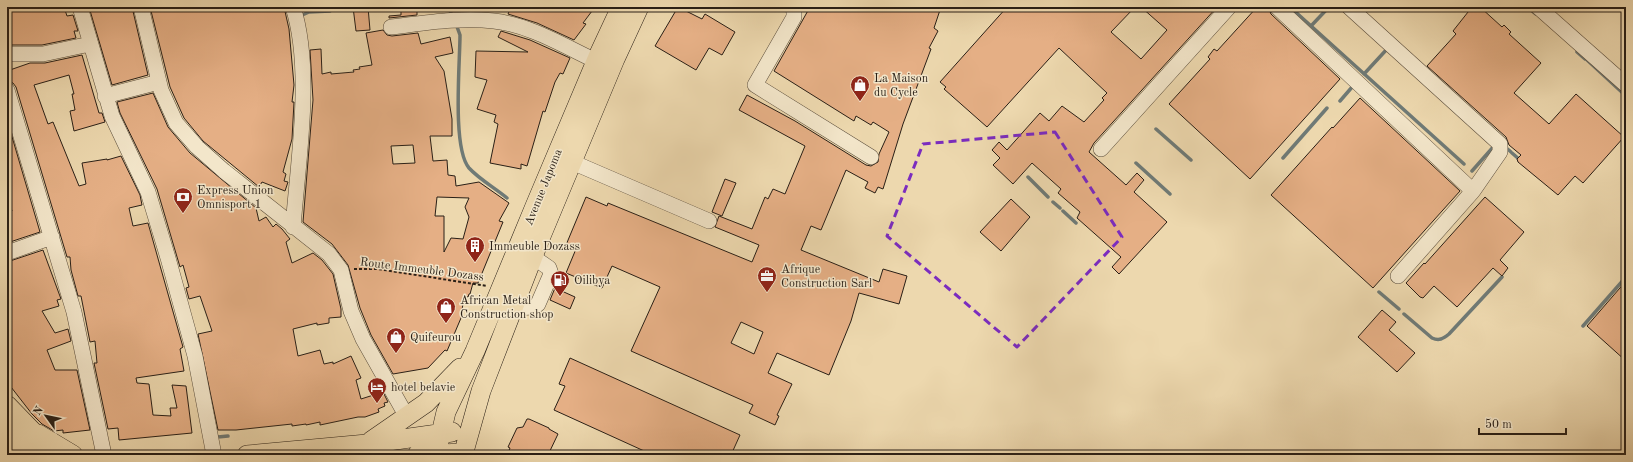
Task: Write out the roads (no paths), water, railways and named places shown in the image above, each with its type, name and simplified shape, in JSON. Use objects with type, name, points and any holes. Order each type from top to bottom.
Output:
[{"type":"main road","name":"Avenue Japoma","points":[[463,454],[468,431],[481,391],[514,308],[532,244],[596,61],[621,7]]},
{"type":"main road","name":"Avenue Japoma","points":[[436,454],[446,412],[475,351],[502,288],[532,244],[572,162],[615,59],[639,7]]},
{"type":"main road","points":[[367,444],[408,417],[441,388],[475,351]]},
{"type":"main road","points":[[7,406],[25,430],[43,443],[49,455]]},
{"type":"main road","points":[[8,455],[25,430]]},
{"type":"main road","points":[[25,430],[29,455]]},
{"type":"main road","points":[[25,430],[73,455]]},
{"type":"main road","points":[[246,455],[367,444],[440,433],[468,431]]},
{"type":"main road","points":[[417,455],[463,454]]},
{"type":"street","points":[[80,7],[112,116],[148,192],[195,356],[214,455]]},
{"type":"street","points":[[141,7],[159,82],[167,106],[176,123],[184,134],[224,171],[328,254],[341,270],[351,311],[363,339],[408,417]]},
{"type":"street","points":[[292,7],[300,39],[302,62],[301,122],[293,227]]},
{"type":"street","points":[[792,7],[794,16],[755,85],[871,157]]},
{"type":"street","points":[[1101,149],[1229,7]]},
{"type":"street","points":[[1277,7],[1472,191]]},
{"type":"street","points":[[1349,7],[1500,144],[1500,152],[1472,191],[1398,276]]},
{"type":"street","points":[[1538,7],[1626,85]]},
{"type":"street","points":[[391,26],[442,21],[495,21],[533,32],[596,61]]},
{"type":"street","points":[[7,54],[43,54],[90,44]]},
{"type":"street","points":[[105,96],[159,82]]},
{"type":"street","points":[[7,90],[52,237],[83,351],[104,455]]},
{"type":"street","points":[[572,162],[709,220]]},
{"type":"street","points":[[7,254],[52,237]]},
{"type":"waterway","points":[[448,7],[453,17]]},
{"type":"waterway","points":[[1290,7],[1464,164]]},
{"type":"waterway","points":[[1311,26],[1329,7]]},
{"type":"waterway","points":[[1527,7],[1536,14]]},
{"type":"waterway","points":[[300,16],[309,12],[330,11]]},
{"type":"waterway","points":[[456,24],[460,35],[458,104],[460,143],[464,158],[469,168],[473,172],[507,198]]},
{"type":"waterway","points":[[1364,74],[1388,48]]},
{"type":"waterway","points":[[1577,52],[1585,59]]},
{"type":"waterway","points":[[1586,59],[1626,96]]},
{"type":"waterway","points":[[1340,101],[1353,86]]},
{"type":"waterway","points":[[1283,158],[1327,108]]},
{"type":"waterway","points":[[1156,129],[1191,160]]},
{"type":"waterway","points":[[1472,171],[1495,145]]},
{"type":"waterway","points":[[1504,146],[1511,152]]},
{"type":"waterway","points":[[1512,153],[1520,160]]},
{"type":"waterway","points":[[1136,163],[1170,194]]},
{"type":"waterway","points":[[1028,177],[1048,197]]},
{"type":"waterway","points":[[1053,202],[1060,208]]},
{"type":"waterway","points":[[1063,211],[1076,223]]},
{"type":"waterway","points":[[1404,314],[1432,338],[1441,339],[1449,334],[1502,277]]},
{"type":"waterway","points":[[1583,326],[1626,277]]},
{"type":"waterway","points":[[1379,292],[1399,309]]},
{"type":"waterway","points":[[218,437],[228,436]]},
{"type":"place","name":"La Maison du Cycle","points":[[860,102]]},
{"type":"place","name":"Express Union Omnisport 1","points":[[183,214]]},
{"type":"place","name":"Immeuble Dozass","points":[[475,263]]},
{"type":"place","name":"Afrique Construction Sarl","points":[[767,293]]},
{"type":"place","name":"Oilibya","points":[[560,297]]},
{"type":"place","name":"African Metal Construction shop","points":[[446,324]]},
{"type":"place","name":"Quifeurou","points":[[396,354]]},
{"type":"place","name":"hotel belavie","points":[[377,404]]}]
